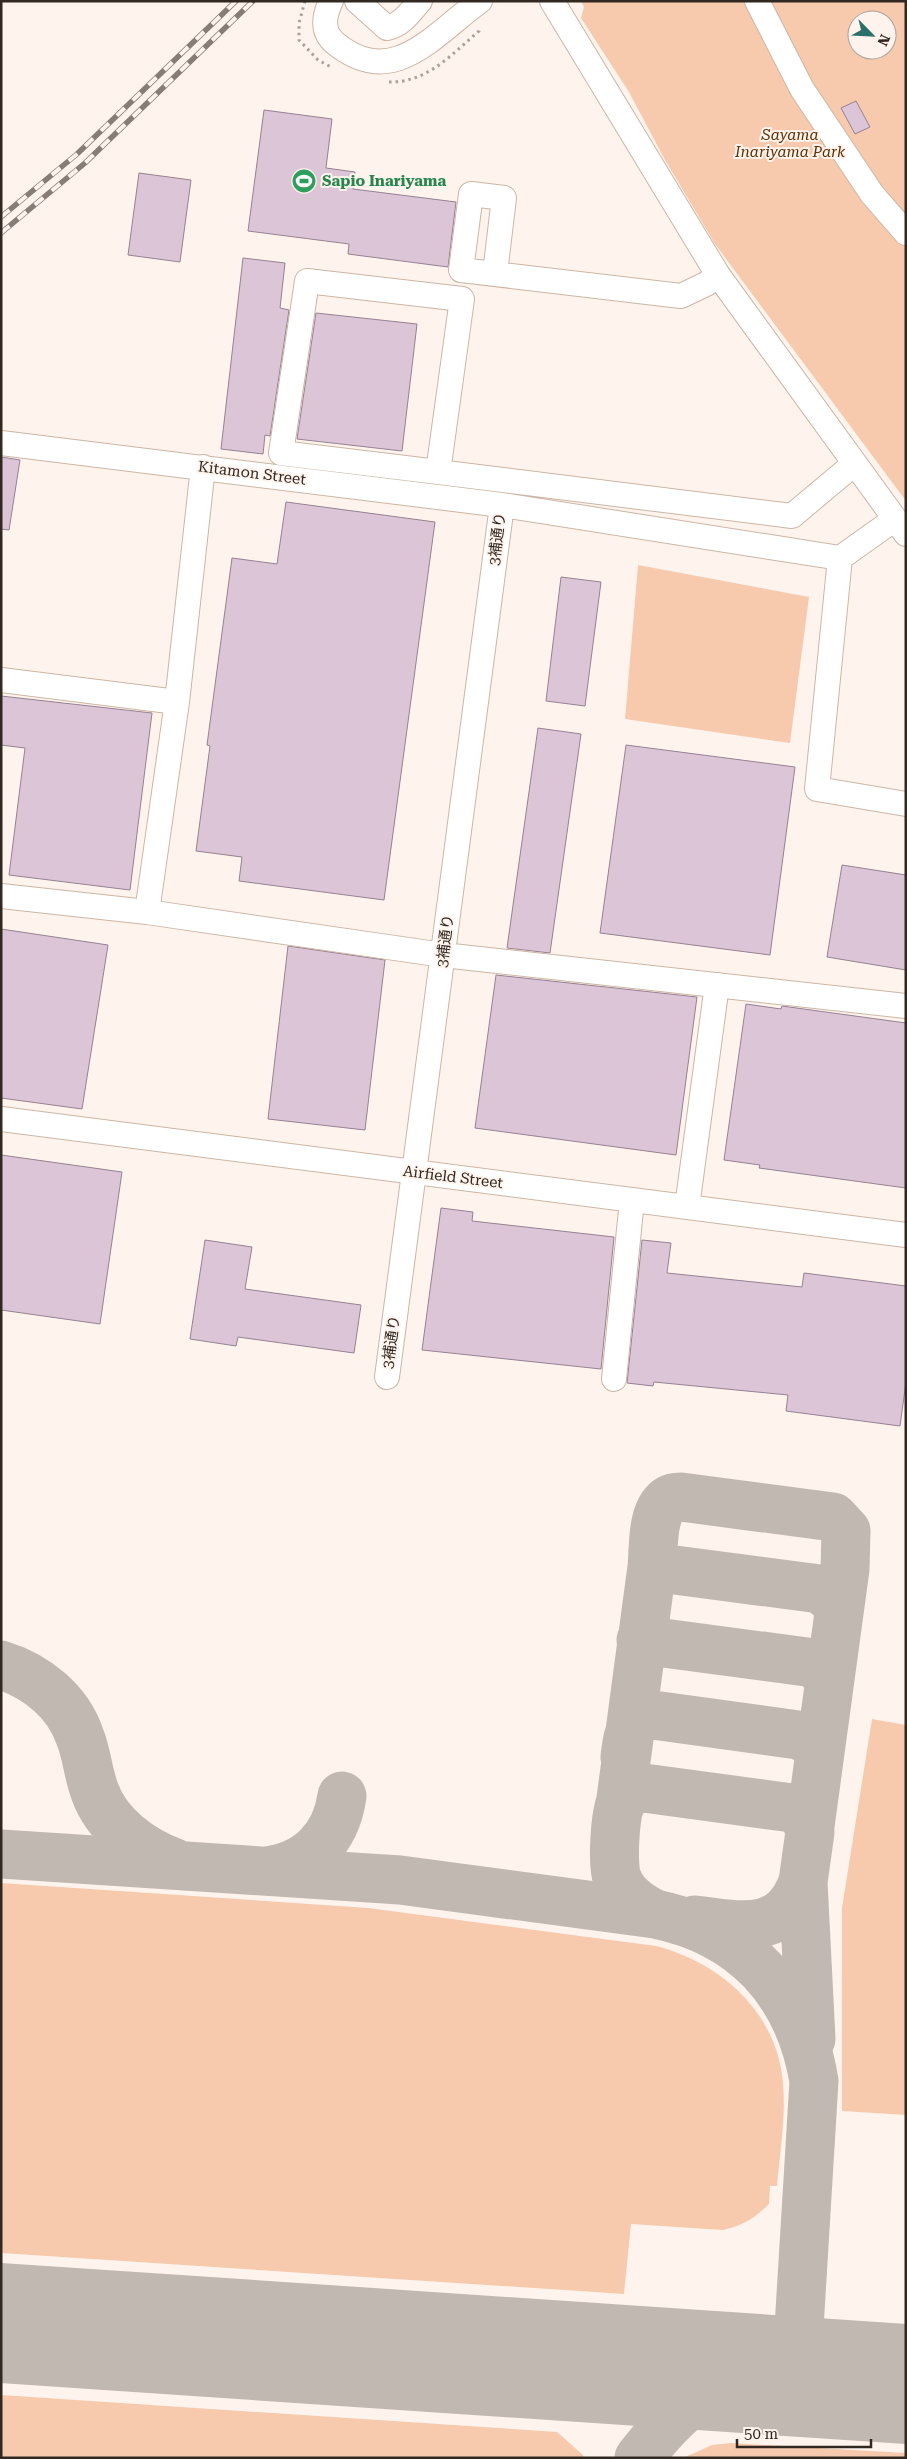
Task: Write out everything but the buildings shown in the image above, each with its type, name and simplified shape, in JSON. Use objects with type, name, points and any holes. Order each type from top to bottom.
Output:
[{"type":"street","points":[[331,1],[326,12],[324,27],[331,40],[344,50],[374,61],[396,61],[418,50],[480,1]]},
{"type":"street","points":[[357,1],[387,28],[402,22],[420,1]]},
{"type":"street","points":[[757,1],[802,89],[872,194],[906,233]]},
{"type":"street","points":[[555,2],[718,275],[900,526],[840,558],[817,789],[906,804]]},
{"type":"street","points":[[495,273],[681,296],[706,284],[718,275]]},
{"type":"street","points":[[438,472],[462,299],[307,281],[281,453],[792,516],[854,464]]},
{"type":"street","name":"Kitamon Street","points":[[1,443],[502,505],[840,558]]},
{"type":"street","points":[[147,912],[177,702],[203,467]]},
{"type":"street","name":"3補通り","points":[[387,1376],[502,505]]},
{"type":"street","points":[[1,680],[177,702]]},
{"type":"street","points":[[1,896],[147,912],[443,955],[906,1006]]},
{"type":"street","points":[[687,1207],[717,985]]},
{"type":"street","name":"Airfield Street","points":[[1,1118],[906,1235]]},
{"type":"street","points":[[614,1379],[632,1200]]},
{"type":"green space","name":"Sayama Inariyama Park","points":[[581,1],[906,1],[906,501],[715,244],[665,160],[629,92],[581,18],[584,7]]},
{"type":"green space","points":[[638,565],[809,597],[790,743],[625,719]]},
{"type":"green space","points":[[872,1719],[906,1725],[906,2115],[842,2111],[842,1908]]},
{"type":"green space","points":[[1,1883],[368,1908],[656,1946],[680,1954],[723,1978],[742,1994],[770,2034],[778,2057],[784,2096],[777,2186],[770,2186],[769,2204],[764,2209],[748,2221],[723,2230],[631,2224],[624,2294],[1,2253]]},
{"type":"green space","points":[[1,2395],[557,2432],[583,2455],[583,2458],[1,2458]]},
{"type":"green space","points":[[731,2443],[906,2453],[906,2458],[683,2458],[712,2445]]},
{"type":"taxiway","points":[[652,1567],[656,1520],[664,1504],[674,1497],[833,1517],[846,1531],[845,1569],[810,1826]]},
{"type":"taxiway","points":[[620,1806],[652,1567],[820,1589],[834,1600],[839,1610]]},
{"type":"taxiway","points":[[641,1640],[814,1663],[821,1667],[829,1683]]},
{"type":"taxiway","points":[[1,1665],[38,1683],[59,1701],[75,1724],[95,1792],[108,1816],[127,1836],[138,1844],[150,1852],[175,1863]]},
{"type":"taxiway","points":[[625,1757],[629,1736],[634,1725],[638,1720],[653,1715],[798,1735],[812,1741],[819,1755]]},
{"type":"taxiway","points":[[655,1914],[632,1899],[623,1890],[615,1871],[614,1851],[617,1817],[621,1801],[628,1793],[644,1788],[792,1808],[805,1816],[810,1832],[803,1882],[811,2039]]},
{"type":"taxiway","points":[[266,1871],[295,1863],[318,1847],[334,1825],[342,1796]]},
{"type":"taxiway","points":[[1,1854],[400,1880],[655,1914],[687,1923],[715,1935],[740,1951],[762,1970],[781,1993],[795,2019],[807,2049],[814,2081],[796,2377]]},
{"type":"taxiway","points":[[695,1920],[729,1924],[759,1924],[784,1912],[795,1899],[803,1882]]},
{"type":"taxiway","points":[[639,2458],[684,2409],[710,2389],[739,2373]]},
{"type":"runway","points":[[1,2323],[906,2384]]},
{"type":"railway","points":[[1,217],[77,154],[236,1]]},
{"type":"railway","points":[[1,233],[85,163],[253,1]]},
{"type":"place","name":"Sapio Inariyama","points":[[304,181]]}]
